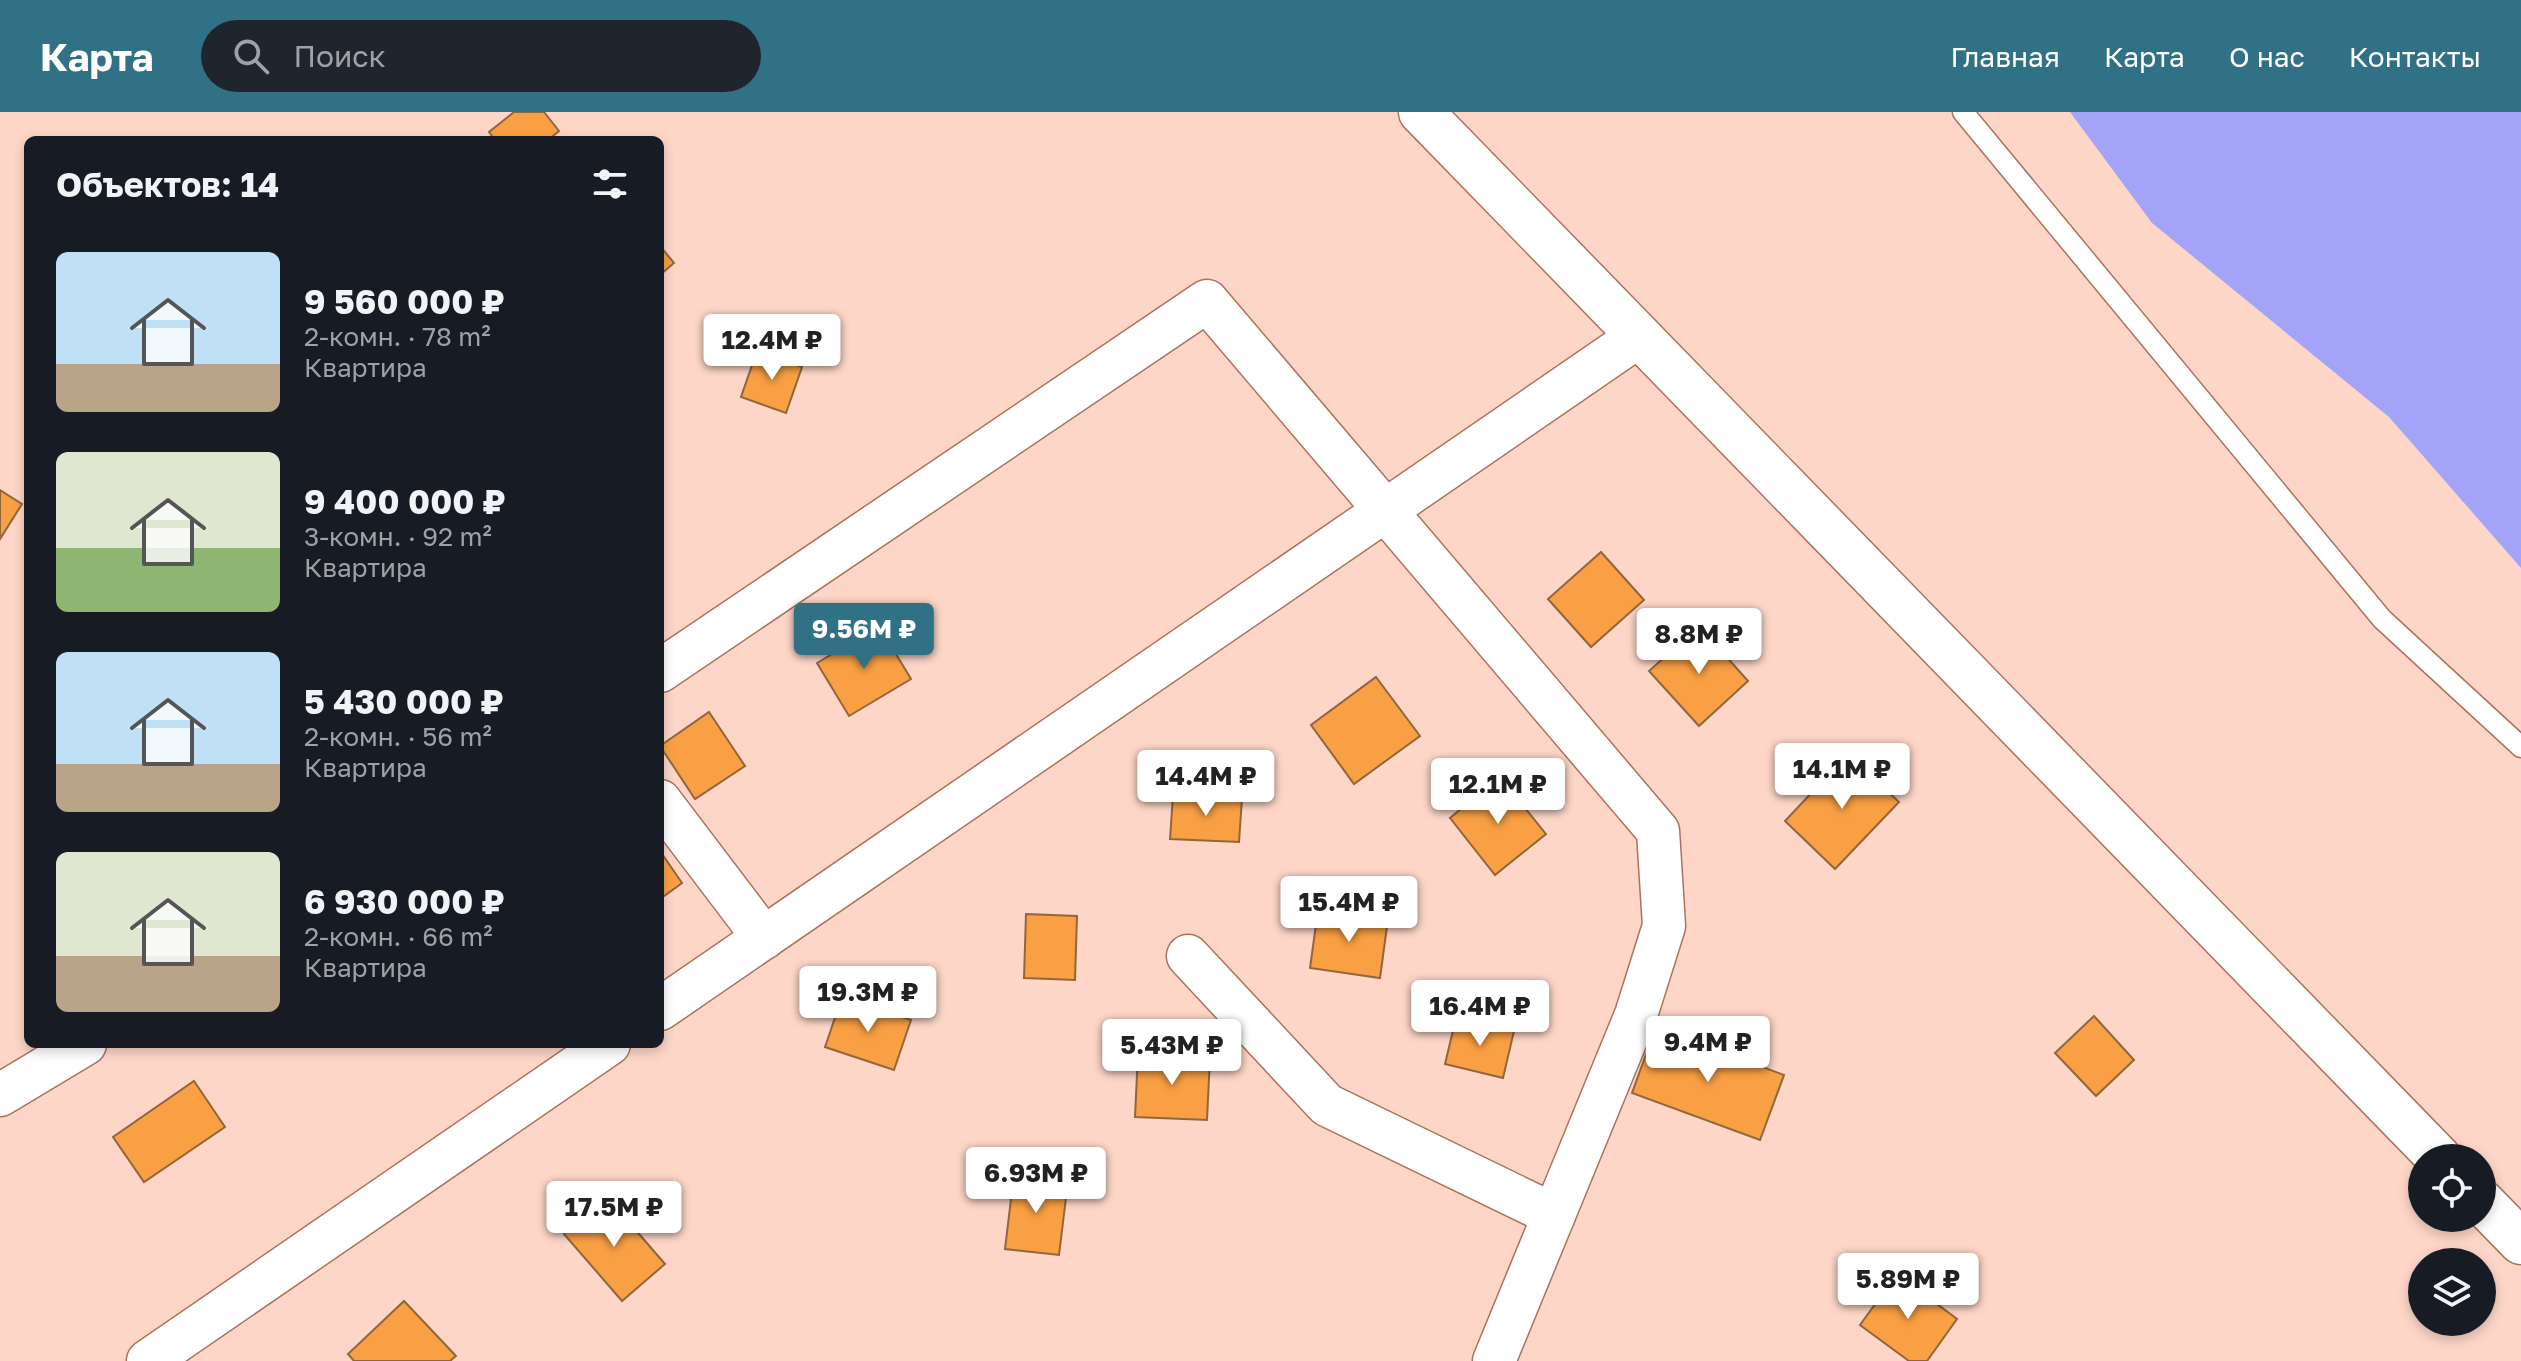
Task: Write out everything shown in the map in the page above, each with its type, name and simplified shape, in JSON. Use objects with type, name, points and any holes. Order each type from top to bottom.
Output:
[{"type":"street","points":[[1421,112],[2425,1144]]},
{"type":"street","points":[[664,668],[1207,301],[1658,831],[1664,926],[1636,1015],[1494,1361]]},
{"type":"street","points":[[664,1006],[1639,336]]},
{"type":"street","points":[[664,806],[764,938]]},
{"type":"street","points":[[1188,956],[1327,1105],[1554,1215]]},
{"type":"street","points":[[0,1095],[78,1048]]},
{"type":"street","points":[[148,1361],[603,1048]]},
{"type":"street","points":[[2496,1216],[2521,1242]]},
{"type":"lane","points":[[1963,112],[2382,619],[2521,747]]},
{"type":"water","points":[[2070,112],[2521,112],[2521,568],[2389,417],[2152,223]]},
{"type":"building","points":[[514,112],[544,112],[559,131],[553,136],[492,136],[489,132]]},
{"type":"building","points":[[664,251],[674,263],[664,272]]},
{"type":"building","points":[[757,351],[802,367],[786,413],[741,397]]},
{"type":"building","points":[[0,490],[22,504],[0,539]]},
{"type":"building","points":[[1601,552],[1644,600],[1591,647],[1548,599]]},
{"type":"building","points":[[879,626],[911,679],[849,716],[817,663]]},
{"type":"building","points":[[1699,626],[1748,681],[1699,726],[1649,671]]},
{"type":"building","points":[[1376,677],[1420,736],[1354,784],[1311,725]]},
{"type":"building","points":[[709,712],[745,766],[695,799],[664,752],[664,743]]},
{"type":"building","points":[[1848,754],[1899,802],[1835,869],[1785,821]]},
{"type":"building","points":[[1500,777],[1546,834],[1495,875],[1450,818]]},
{"type":"building","points":[[1173,795],[1242,798],[1239,842],[1170,839]]},
{"type":"building","points":[[664,857],[682,883],[664,896]]},
{"type":"building","points":[[1318,910],[1388,919],[1380,978],[1310,968]]},
{"type":"building","points":[[1026,914],[1077,916],[1075,980],[1024,978]]},
{"type":"building","points":[[842,997],[911,1020],[894,1070],[825,1047]]},
{"type":"building","points":[[2094,1016],[2134,1060],[2096,1096],[2055,1053]]},
{"type":"building","points":[[1456,1018],[1514,1031],[1503,1078],[1445,1064]]},
{"type":"building","points":[[1656,1027],[1784,1075],[1760,1140],[1632,1093]]},
{"type":"building","points":[[1138,1053],[1210,1057],[1207,1120],[1135,1117]]},
{"type":"building","points":[[194,1081],[225,1127],[144,1182],[113,1137]]},
{"type":"building","points":[[1014,1174],[1068,1181],[1059,1255],[1005,1249]]},
{"type":"building","points":[[607,1197],[665,1264],[622,1301],[564,1234]]},
{"type":"building","points":[[1897,1274],[1957,1319],[1927,1361],[1909,1361],[1860,1325]]},
{"type":"building","points":[[404,1301],[456,1356],[450,1361],[354,1361],[348,1354]]}]
